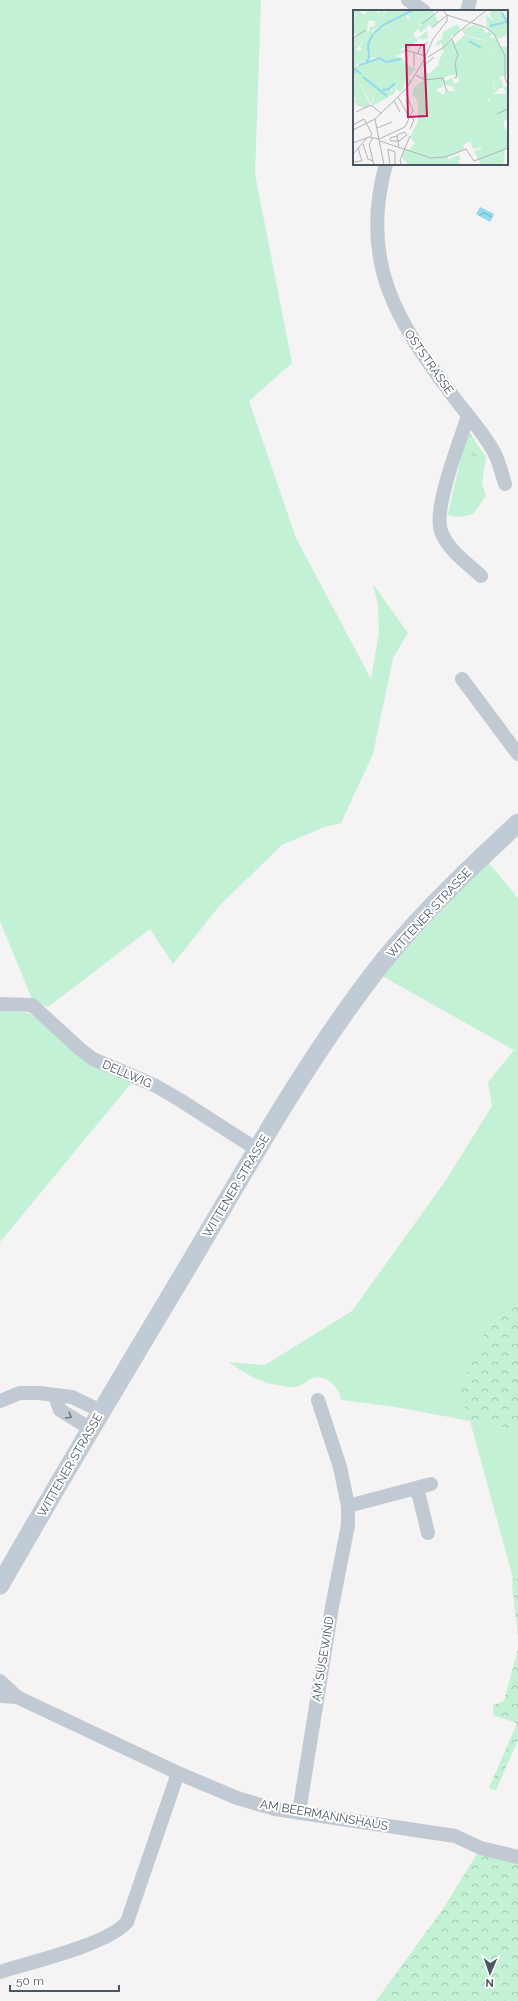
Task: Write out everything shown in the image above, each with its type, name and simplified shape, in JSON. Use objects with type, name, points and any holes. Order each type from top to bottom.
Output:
[{"type":"main road","name":"WITTENER STRASSE","points":[[0,1585],[101,1411],[294,1089],[338,1022],[412,927],[452,886],[518,823]]},
{"type":"street","points":[[408,0],[423,10]]},
{"type":"street","points":[[467,10],[470,0]]},
{"type":"street","name":"OSTSTRASSE","points":[[386,165],[379,195],[377,220],[378,243],[387,287],[393,304],[415,345],[494,453],[505,484]]},
{"type":"street","points":[[468,416],[441,504],[439,524],[446,541],[481,576]]},
{"type":"street","points":[[462,679],[518,754]]},
{"type":"street","name":"DELLWIG","points":[[0,1004],[32,1005],[80,1050],[93,1059],[156,1086],[258,1150]]},
{"type":"street","points":[[0,1401],[20,1393],[40,1393],[72,1397],[101,1411]]},
{"type":"street","points":[[55,1396],[60,1410],[91,1429]]},
{"type":"street","name":"AM SUSEWIND","points":[[299,1812],[332,1607],[348,1525],[348,1506],[340,1467],[318,1400]]},
{"type":"street","points":[[348,1506],[431,1484]]},
{"type":"street","points":[[414,1489],[419,1496],[428,1533]]},
{"type":"street","name":"AM BEERMANNSHAUS","points":[[0,1681],[17,1697],[178,1773],[237,1798],[274,1808],[455,1836],[481,1848],[518,1858]]},
{"type":"street","name":"AM BEERMANNSHAUS","points":[[0,1696],[17,1697]]},
{"type":"street","points":[[0,1972],[89,1944],[112,1935],[120,1930],[127,1922],[178,1773]]},
{"type":"green space","points":[[0,0],[261,0],[255,174],[292,363],[249,401],[296,538],[371,679],[379,633],[378,605],[373,584],[408,633],[393,658],[373,754],[341,823],[324,827],[282,845],[220,905],[173,964],[150,929],[48,1007],[32,999],[0,921]]},
{"type":"green space","points":[[469,432],[486,457],[485,463],[474,456],[462,453]]},
{"type":"green space","points":[[462,453],[474,456],[485,463],[482,483],[486,496],[473,514],[459,517],[449,516],[448,514]]},
{"type":"green space","points":[[488,862],[518,898],[518,1305],[489,1324],[470,1421],[396,1407],[341,1400],[338,1391],[332,1383],[318,1377],[294,1387],[271,1384],[240,1370],[229,1362],[265,1365],[352,1311],[446,1180],[492,1106],[488,1082],[514,1050],[382,976],[431,921]]},
{"type":"green space","points":[[0,1010],[29,1013],[95,1063],[133,1081],[0,1242]]},
{"type":"green space","points":[[518,1305],[518,1430],[470,1421],[459,1390],[489,1324]]},
{"type":"green space","points":[[470,1421],[518,1430],[518,1579],[513,1578]]},
{"type":"green space","points":[[513,1578],[518,1579],[518,1636],[512,1585]]},
{"type":"green space","points":[[518,1649],[518,1740],[496,1790],[489,1788],[517,1723],[493,1715],[493,1705],[504,1701]]},
{"type":"green space","points":[[477,1854],[518,1862],[518,2001],[376,2001],[443,1909]]},
{"type":"water","points":[[480,207],[494,214],[490,222],[476,214]]}]
